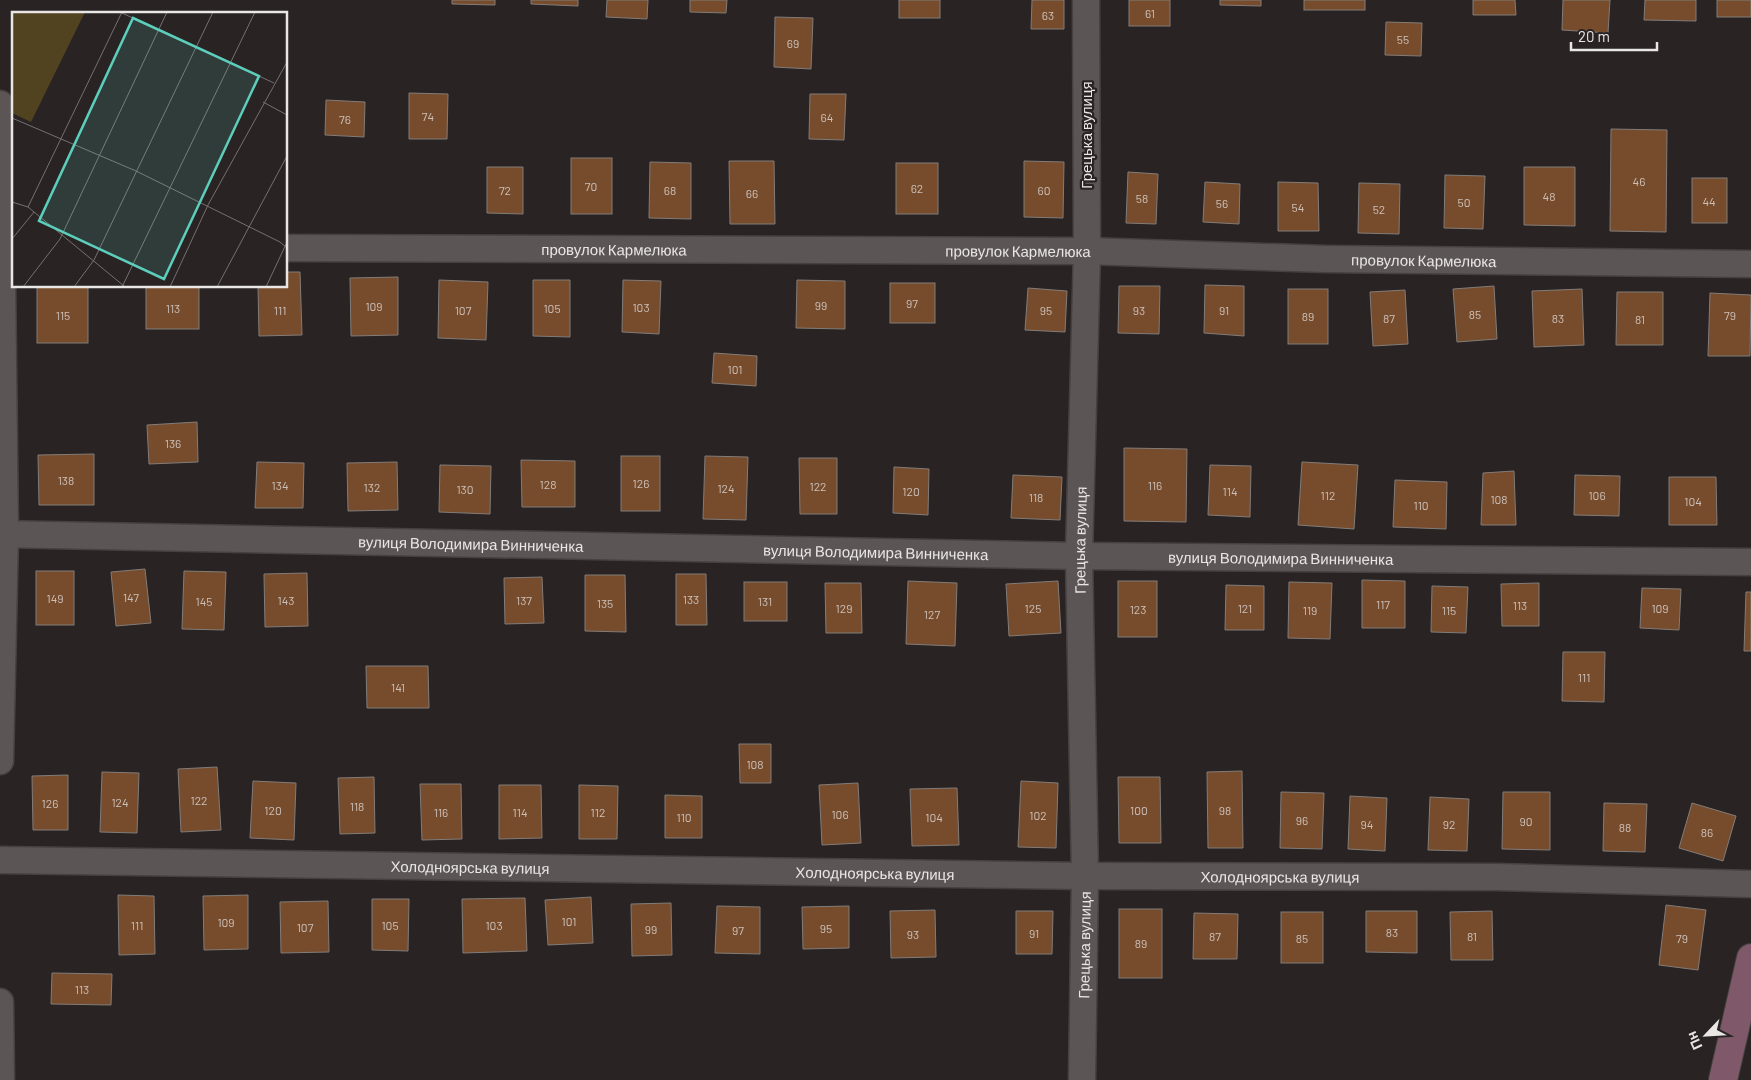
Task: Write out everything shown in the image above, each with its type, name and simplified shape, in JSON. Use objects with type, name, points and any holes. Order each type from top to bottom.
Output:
[{"type":"street","name":"Грецька вулиця","points":[[1082,1080],[1085,876],[1079,556],[1087,251],[1086,0]]},
{"type":"street","points":[[0,104],[5,246],[0,761]]},
{"type":"street","name":"провулок Кармелюка","points":[[288,248],[1087,251],[1326,259],[1751,264]]},
{"type":"street","name":"вулиця Володимира Винниченка","points":[[2,534],[1079,556],[1751,562]]},
{"type":"street","name":"Холодноярська вулиця","points":[[0,860],[1085,876],[1495,877],[1751,884]]},
{"type":"street","points":[[1723,1080],[1751,958]]},
{"type":"street","points":[[0,1002],[1,1080]]},
{"type":"building","points":[[452,0],[495,0],[495,5],[452,4]]},
{"type":"building","points":[[531,0],[578,0],[578,6],[531,4]]},
{"type":"building","points":[[607,0],[648,0],[647,19],[606,17]]},
{"type":"building","points":[[690,0],[727,0],[726,13],[690,12]]},
{"type":"building","points":[[899,0],[940,0],[940,18],[899,18]]},
{"type":"building","points":[[1032,0],[1064,0],[1064,29],[1031,29]]},
{"type":"building","points":[[1129,0],[1170,0],[1170,26],[1129,26]]},
{"type":"building","points":[[1220,0],[1261,0],[1261,6],[1220,5]]},
{"type":"building","points":[[1304,0],[1365,0],[1365,10],[1304,10]]},
{"type":"building","points":[[1473,0],[1515,0],[1516,15],[1473,15]]},
{"type":"building","points":[[1563,0],[1610,0],[1608,33],[1562,30]]},
{"type":"building","points":[[1645,0],[1696,0],[1696,21],[1644,20]]},
{"type":"building","points":[[1717,0],[1751,0],[1751,17],[1717,17]]},
{"type":"building","points":[[775,17],[813,18],[811,69],[774,67]]},
{"type":"building","points":[[1386,22],[1422,23],[1421,56],[1385,55]]},
{"type":"building","points":[[409,93],[448,94],[447,139],[409,139]]},
{"type":"building","points":[[810,94],[846,94],[844,140],[809,139]]},
{"type":"building","points":[[326,100],[365,102],[364,137],[325,135]]},
{"type":"building","points":[[1611,129],[1667,130],[1666,232],[1610,231]]},
{"type":"building","points":[[571,158],[612,158],[612,214],[571,214]]},
{"type":"building","points":[[729,161],[774,161],[775,224],[730,224]]},
{"type":"building","points":[[1024,161],[1064,162],[1063,218],[1024,217]]},
{"type":"building","points":[[650,162],[691,163],[691,219],[649,218]]},
{"type":"building","points":[[896,163],[938,163],[938,214],[896,214]]},
{"type":"building","points":[[487,167],[523,167],[523,214],[487,213]]},
{"type":"building","points":[[1524,167],[1575,167],[1575,226],[1524,225]]},
{"type":"building","points":[[1128,172],[1158,174],[1156,224],[1126,223]]},
{"type":"building","points":[[1445,175],[1485,176],[1483,229],[1444,228]]},
{"type":"building","points":[[1692,178],[1727,178],[1727,223],[1692,223]]},
{"type":"building","points":[[1205,182],[1240,184],[1239,224],[1203,222]]},
{"type":"building","points":[[1278,182],[1318,183],[1319,231],[1278,231]]},
{"type":"building","points":[[1359,183],[1400,184],[1399,234],[1358,233]]},
{"type":"building","points":[[288,272],[300,272],[302,335],[259,336],[258,288],[288,288]]},
{"type":"building","points":[[398,277],[398,335],[351,336],[350,278]]},
{"type":"building","points":[[439,280],[488,282],[486,340],[438,338]]},
{"type":"building","points":[[533,280],[570,280],[570,337],[533,336]]},
{"type":"building","points":[[623,280],[661,281],[659,334],[622,332]]},
{"type":"building","points":[[797,280],[845,281],[845,329],[796,328]]},
{"type":"building","points":[[890,283],[935,283],[935,323],[890,323]]},
{"type":"building","points":[[1205,285],[1244,286],[1244,336],[1204,333]]},
{"type":"building","points":[[1119,286],[1160,286],[1159,334],[1118,333]]},
{"type":"building","points":[[1494,286],[1497,339],[1457,342],[1453,289]]},
{"type":"building","points":[[37,288],[88,288],[88,343],[37,343]]},
{"type":"building","points":[[146,288],[199,288],[199,329],[146,329]]},
{"type":"building","points":[[1028,288],[1067,291],[1065,332],[1025,330]]},
{"type":"building","points":[[1288,289],[1328,289],[1328,344],[1288,344]]},
{"type":"building","points":[[1582,289],[1584,345],[1534,347],[1532,291]]},
{"type":"building","points":[[1405,290],[1408,344],[1373,346],[1370,292]]},
{"type":"building","points":[[1617,292],[1663,292],[1663,345],[1616,345]]},
{"type":"building","points":[[1710,293],[1751,295],[1750,356],[1708,356]]},
{"type":"building","points":[[714,353],[757,356],[756,386],[712,383]]},
{"type":"building","points":[[197,422],[198,462],[149,464],[147,425]]},
{"type":"building","points":[[1124,448],[1187,449],[1186,522],[1124,521]]},
{"type":"building","points":[[94,454],[94,505],[39,505],[38,455]]},
{"type":"building","points":[[621,456],[660,456],[660,511],[621,511]]},
{"type":"building","points":[[705,456],[748,457],[746,520],[703,519]]},
{"type":"building","points":[[799,458],[837,458],[837,514],[800,514]]},
{"type":"building","points":[[521,460],[575,461],[575,507],[522,507]]},
{"type":"building","points":[[257,462],[304,463],[303,508],[255,508]]},
{"type":"building","points":[[397,462],[398,510],[348,511],[347,463]]},
{"type":"building","points":[[1302,462],[1358,465],[1354,529],[1298,525]]},
{"type":"building","points":[[440,465],[491,466],[490,514],[439,512]]},
{"type":"building","points":[[1210,465],[1251,466],[1250,517],[1208,515]]},
{"type":"building","points":[[894,467],[929,469],[928,515],[893,513]]},
{"type":"building","points":[[1514,471],[1516,525],[1481,525],[1483,473]]},
{"type":"building","points":[[1013,475],[1062,477],[1060,520],[1011,518]]},
{"type":"building","points":[[1575,475],[1620,476],[1619,516],[1574,515]]},
{"type":"building","points":[[1669,477],[1716,477],[1717,525],[1669,525]]},
{"type":"building","points":[[1395,480],[1447,482],[1446,529],[1393,527]]},
{"type":"building","points":[[145,569],[151,623],[116,626],[111,572]]},
{"type":"building","points":[[36,571],[74,571],[74,625],[36,625]]},
{"type":"building","points":[[184,571],[226,572],[224,630],[182,629]]},
{"type":"building","points":[[307,573],[308,626],[265,627],[264,574]]},
{"type":"building","points":[[676,574],[706,574],[707,625],[676,625]]},
{"type":"building","points":[[585,575],[625,575],[626,632],[585,631]]},
{"type":"building","points":[[542,577],[544,623],[505,624],[504,578]]},
{"type":"building","points":[[1362,580],[1405,581],[1405,628],[1362,628]]},
{"type":"building","points":[[908,581],[957,583],[955,646],[906,644]]},
{"type":"building","points":[[1058,581],[1061,633],[1009,636],[1006,584]]},
{"type":"building","points":[[1118,581],[1157,581],[1157,637],[1118,637]]},
{"type":"building","points":[[744,582],[787,582],[787,621],[744,621]]},
{"type":"building","points":[[1289,582],[1332,583],[1330,639],[1288,638]]},
{"type":"building","points":[[825,583],[861,583],[862,633],[826,633]]},
{"type":"building","points":[[1539,583],[1539,626],[1502,626],[1501,584]]},
{"type":"building","points":[[1226,585],[1264,586],[1264,630],[1225,630]]},
{"type":"building","points":[[1432,586],[1468,587],[1466,633],[1431,632]]},
{"type":"building","points":[[1642,588],[1681,589],[1679,630],[1640,628]]},
{"type":"building","points":[[1746,592],[1751,592],[1751,651],[1744,651]]},
{"type":"building","points":[[1563,652],[1605,652],[1604,702],[1562,701]]},
{"type":"building","points":[[366,666],[428,666],[429,708],[367,708]]},
{"type":"building","points":[[739,744],[771,744],[771,783],[740,783]]},
{"type":"building","points":[[217,767],[221,830],[181,832],[178,769]]},
{"type":"building","points":[[1242,771],[1243,848],[1208,848],[1207,772]]},
{"type":"building","points":[[102,772],[139,773],[137,833],[100,832]]},
{"type":"building","points":[[68,775],[68,830],[33,830],[32,776]]},
{"type":"building","points":[[374,777],[375,833],[340,834],[338,778]]},
{"type":"building","points":[[1118,777],[1160,777],[1161,843],[1119,843]]},
{"type":"building","points":[[253,781],[296,783],[294,840],[250,838]]},
{"type":"building","points":[[1021,781],[1058,783],[1056,848],[1018,847]]},
{"type":"building","points":[[858,783],[861,843],[822,845],[819,785]]},
{"type":"building","points":[[420,784],[461,784],[462,839],[422,840]]},
{"type":"building","points":[[499,785],[541,785],[542,838],[499,839]]},
{"type":"building","points":[[579,785],[618,786],[617,839],[579,839]]},
{"type":"building","points":[[957,788],[959,845],[912,846],[910,789]]},
{"type":"building","points":[[1281,792],[1324,793],[1322,849],[1280,848]]},
{"type":"building","points":[[1503,792],[1550,792],[1550,850],[1502,849]]},
{"type":"building","points":[[665,795],[702,796],[702,838],[665,838]]},
{"type":"building","points":[[1350,796],[1387,798],[1385,851],[1348,849]]},
{"type":"building","points":[[1430,797],[1469,799],[1467,851],[1428,850]]},
{"type":"building","points":[[1604,803],[1647,804],[1645,852],[1603,851]]},
{"type":"building","points":[[1692,803],[1736,816],[1723,861],[1679,848]]},
{"type":"building","points":[[118,895],[154,896],[155,954],[119,955]]},
{"type":"building","points":[[248,895],[248,949],[204,950],[203,896]]},
{"type":"building","points":[[591,897],[593,943],[548,945],[545,900]]},
{"type":"building","points":[[525,898],[527,951],[463,953],[462,899]]},
{"type":"building","points":[[372,899],[409,899],[408,951],[372,950]]},
{"type":"building","points":[[328,901],[329,952],[281,953],[280,902]]},
{"type":"building","points":[[671,903],[672,955],[632,956],[631,904]]},
{"type":"building","points":[[1666,905],[1706,910],[1698,970],[1659,965]]},
{"type":"building","points":[[717,906],[760,907],[760,954],[715,953]]},
{"type":"building","points":[[849,906],[849,948],[803,949],[802,907]]},
{"type":"building","points":[[1119,909],[1162,909],[1162,978],[1119,978]]},
{"type":"building","points":[[935,910],[936,957],[891,958],[890,911]]},
{"type":"building","points":[[1016,911],[1053,911],[1052,954],[1016,954]]},
{"type":"building","points":[[1366,911],[1417,911],[1417,953],[1366,952]]},
{"type":"building","points":[[1492,911],[1493,960],[1451,960],[1450,912]]},
{"type":"building","points":[[1281,912],[1323,912],[1323,963],[1281,963]]},
{"type":"building","points":[[1194,913],[1238,914],[1237,959],[1193,959]]},
{"type":"building","points":[[52,973],[112,974],[111,1005],[51,1004]]}]
